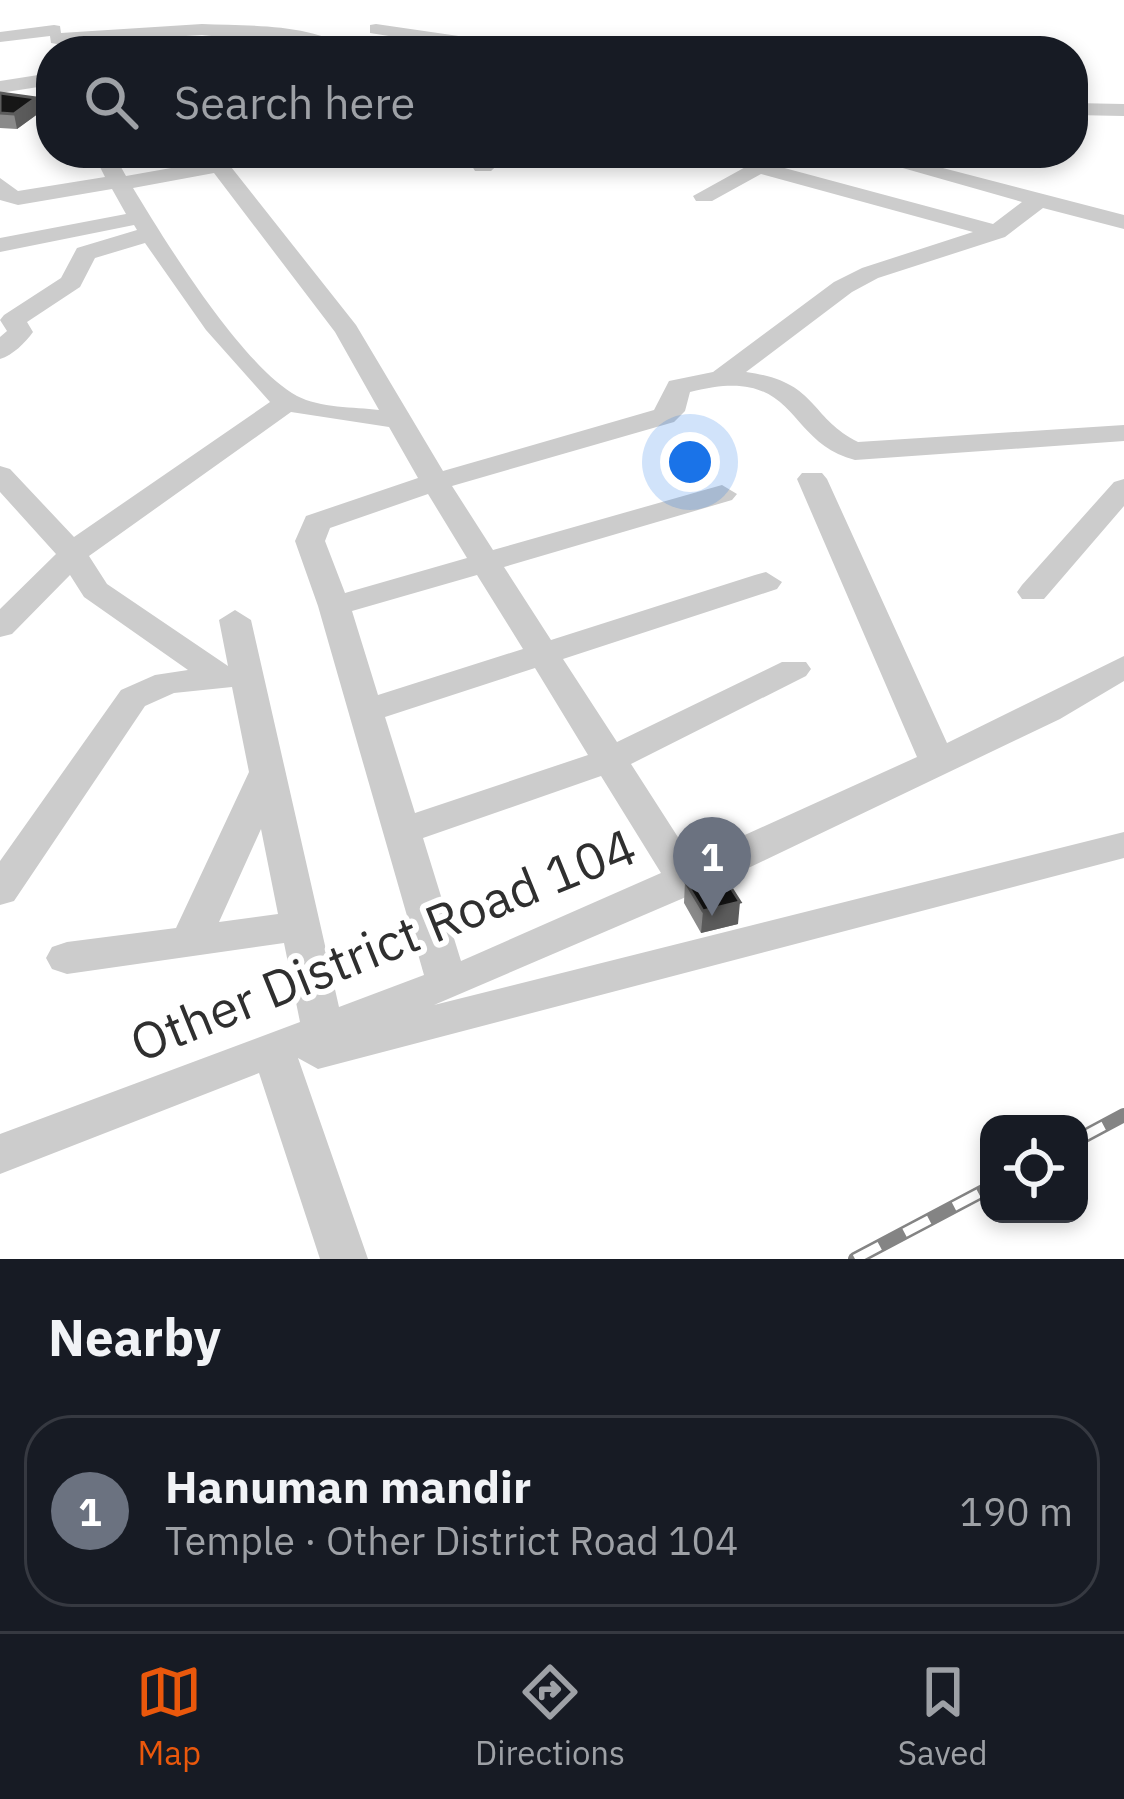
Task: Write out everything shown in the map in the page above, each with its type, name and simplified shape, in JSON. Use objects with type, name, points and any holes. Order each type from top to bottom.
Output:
[{"type":"street","points":[[363,36],[407,11]]},
{"type":"street","points":[[376,28],[435,36]]},
{"type":"street","points":[[0,37],[176,29],[274,36]]},
{"type":"street","points":[[0,88],[36,82]]},
{"type":"street","points":[[1088,109],[1124,110]]},
{"type":"street","points":[[110,168],[221,333],[288,402],[397,419]]},
{"type":"street","points":[[0,185],[5,195],[18,198],[178,168]]},
{"type":"street","points":[[221,168],[346,329],[435,482],[686,880]]},
{"type":"street","points":[[704,196],[756,168]]},
{"type":"street","points":[[762,168],[997,232]]},
{"type":"street","points":[[917,168],[1124,222]]},
{"type":"street","points":[[720,379],[856,280],[997,232],[1039,200]]},
{"type":"street","points":[[2,241],[147,225]]},
{"type":"street","points":[[0,351],[20,332],[13,320],[71,282],[86,253],[147,225]]},
{"type":"street","points":[[447,983],[334,606],[310,541],[317,522],[435,482],[664,416],[671,411],[678,387],[720,379],[747,380],[788,393],[829,438],[855,451],[1124,434]]},
{"type":"street","points":[[0,627],[72,553],[288,402]]},
{"type":"street","points":[[0,475],[72,553],[95,590],[234,676]]},
{"type":"street","points":[[812,479],[938,763]]},
{"type":"street","points":[[1033,592],[1124,488]]},
{"type":"street","points":[[334,606],[722,494]]},
{"type":"street","points":[[366,711],[766,582]]},
{"type":"street","points":[[235,620],[234,676],[268,771],[323,1031]]},
{"type":"street","name":"Other District Road 104","points":[[2,1151],[447,983],[686,880],[1048,711],[1124,667]]},
{"type":"street","points":[[403,831],[610,760],[794,669]]},
{"type":"street","points":[[0,891],[133,698],[167,682],[234,676]]},
{"type":"street","points":[[190,941],[268,771]]},
{"type":"street","points":[[155,1095],[1124,845]]},
{"type":"street","points":[[67,958],[301,926]]},
{"type":"street","points":[[278,1063],[344,1259]]},
{"type":"building","points":[[0,93],[36,98],[14,114],[0,113]]},
{"type":"building","points":[[719,869],[740,902],[703,911],[685,881]]},
{"type":"railway","points":[[1088,1134],[1124,1115]]},
{"type":"railway","points":[[855,1259],[980,1193]]},
{"type":"place","name":"Hanuman mandir","points":[[712,916]]}]
